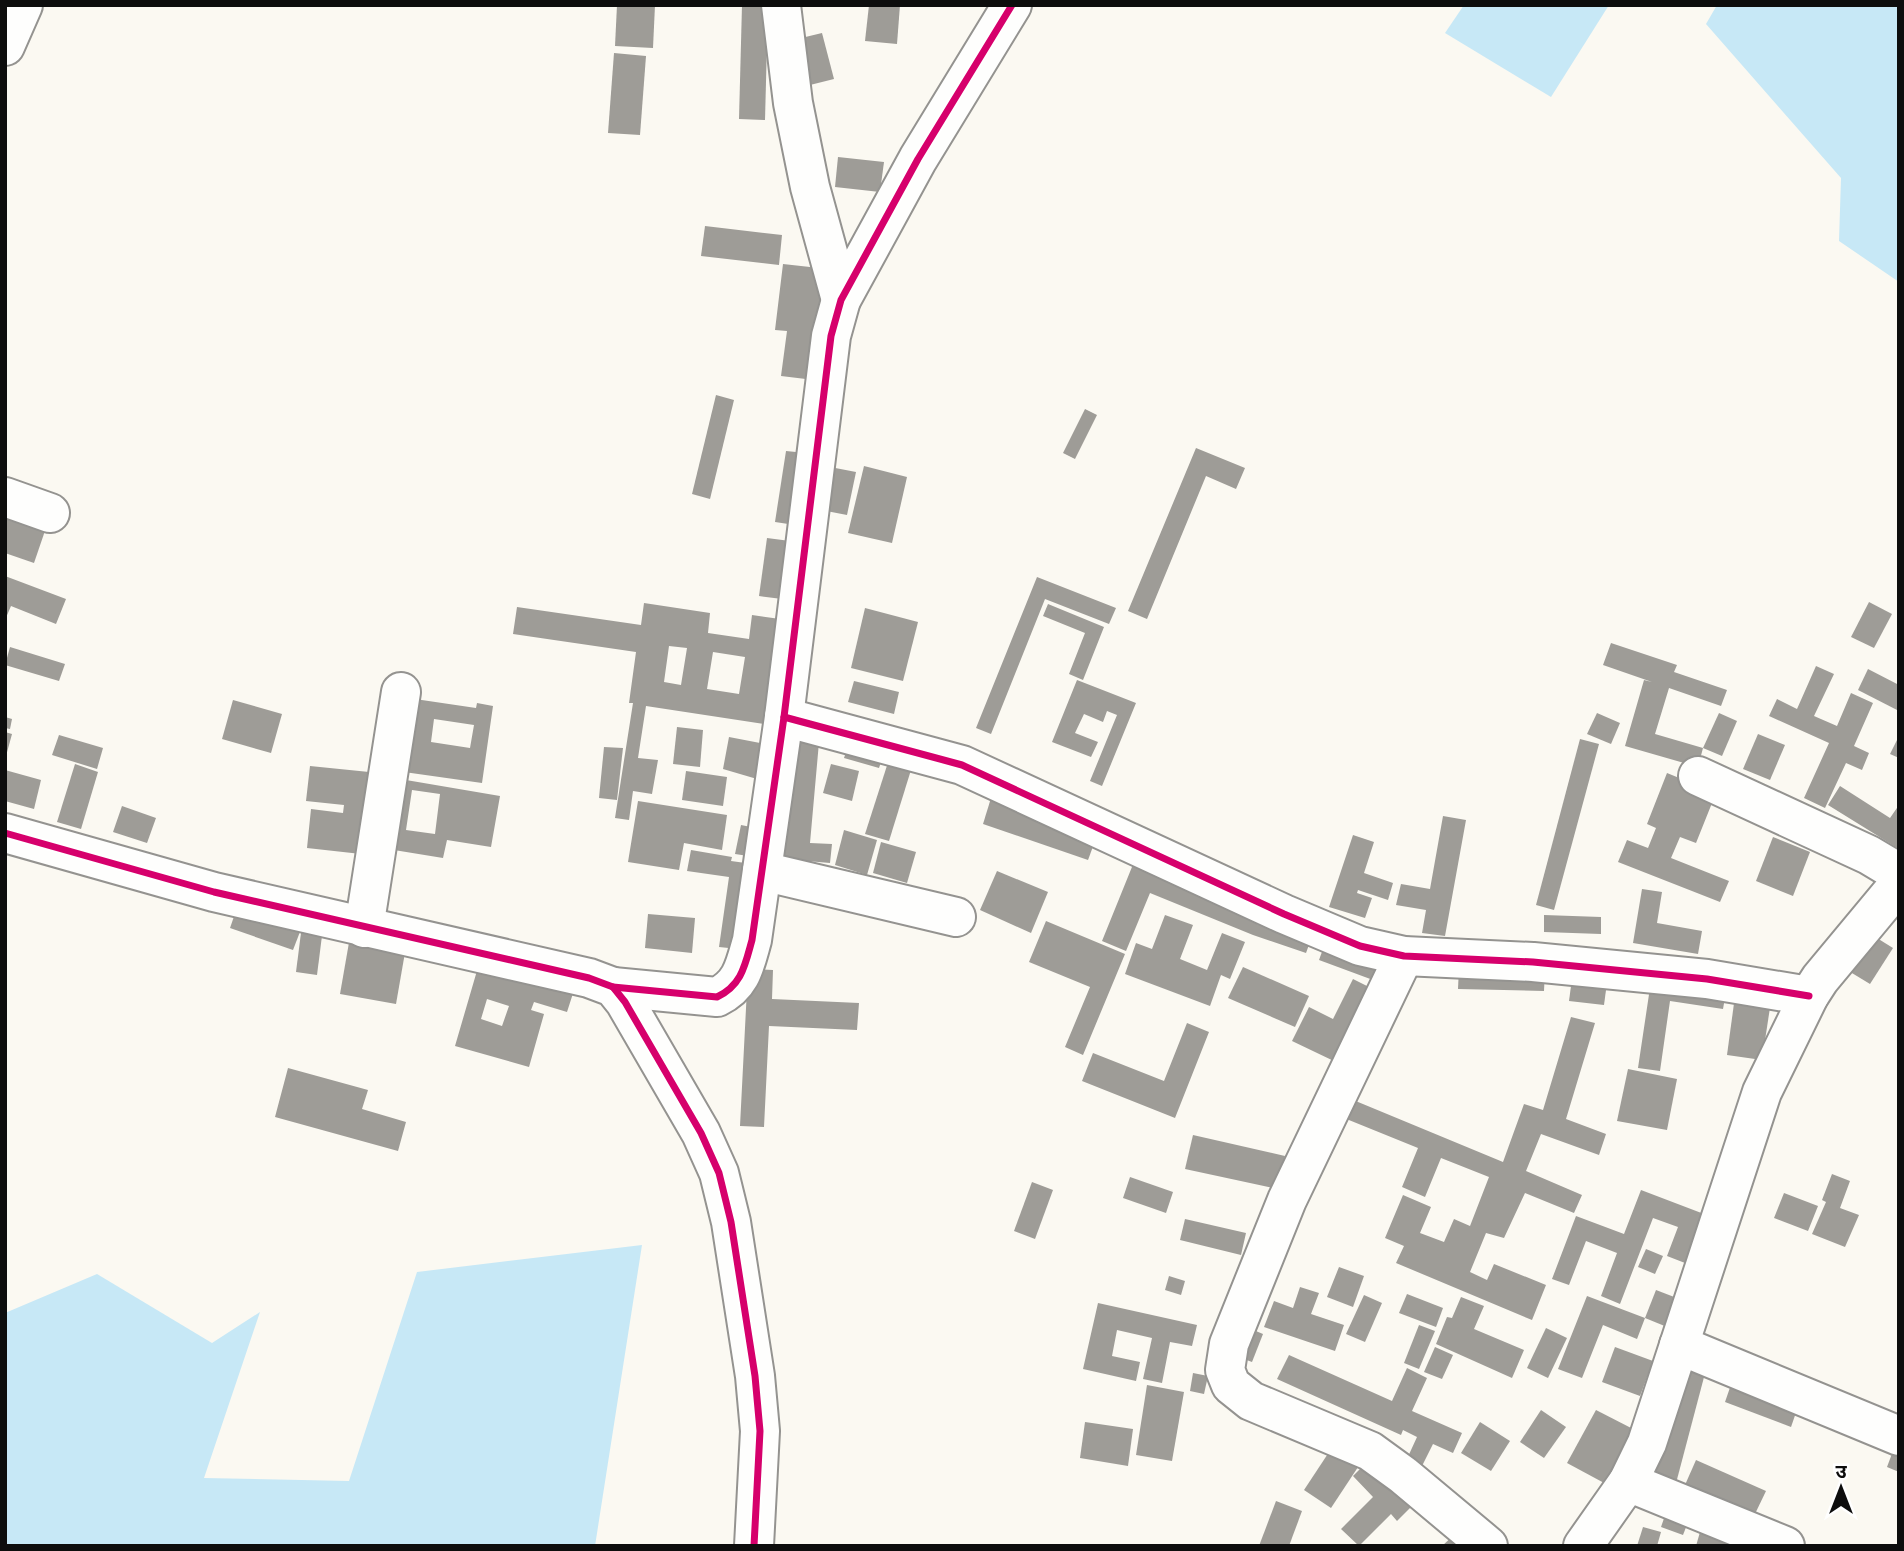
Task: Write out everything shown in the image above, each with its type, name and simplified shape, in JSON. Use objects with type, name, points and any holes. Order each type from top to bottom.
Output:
[{"type":"street","points":[[5,46],[23,5]]},
{"type":"street","points":[[781,5],[793,103],[810,187],[841,300]]},
{"type":"street","points":[[5,833],[214,892],[589,978],[613,987],[717,997],[730,991],[743,975],[752,940],[784,717],[831,336],[841,300],[918,159],[1012,5]]},
{"type":"street","points":[[5,498],[50,513]]},
{"type":"street","points":[[364,928],[401,692]]},
{"type":"street","points":[[784,717],[962,765],[1284,914],[1360,946],[1404,956],[1533,961],[1693,977],[1809,996]]},
{"type":"street","points":[[1698,776],[1868,855],[1899,873]]},
{"type":"street","points":[[762,871],[956,917]]},
{"type":"street","points":[[1583,1546],[1628,1482],[1647,1443],[1762,1092],[1809,996],[1829,965],[1899,884]]},
{"type":"street","points":[[1404,956],[1287,1200],[1229,1344],[1225,1370],[1231,1385],[1251,1401],[1370,1451],[1488,1546]]},
{"type":"street","points":[[613,987],[625,1002],[701,1133],[719,1173],[731,1222],[755,1376],[760,1431],[754,1546]]},
{"type":"street","points":[[1679,1345],[1899,1436]]},
{"type":"street","points":[[1628,1482],[1785,1546]]},
{"type":"water","points":[[1464,5],[1609,5],[1551,97],[1445,33]]},
{"type":"water","points":[[1717,5],[1899,5],[1899,282],[1839,241],[1841,178],[1706,24]]},
{"type":"water","points":[[642,1245],[595,1546],[5,1546],[5,1313],[97,1274],[212,1343],[260,1312],[204,1478],[349,1481],[417,1272]]},
{"type":"building","points":[[617,5],[655,5],[653,48],[615,46]]},
{"type":"building","points":[[742,5],[768,5],[765,120],[739,119]]},
{"type":"building","points":[[869,5],[900,5],[897,44],[865,41]]},
{"type":"building","points":[[822,33],[834,79],[806,86],[793,40]]},
{"type":"building","points":[[614,53],[646,56],[640,135],[608,133]]},
{"type":"building","points":[[838,157],[884,162],[880,192],[835,187]]},
{"type":"building","points":[[705,226],[782,235],[779,265],[701,256]]},
{"type":"building","points":[[783,264],[828,269],[814,380],[781,376],[787,331],[775,330]]},
{"type":"building","points":[[716,395],[734,400],[710,499],[692,494]]},
{"type":"building","points":[[1085,409],[1097,415],[1075,459],[1063,453]]},
{"type":"building","points":[[1196,448],[1245,468],[1236,489],[1206,476],[1147,619],[1128,611]]},
{"type":"building","points":[[786,451],[806,453],[795,525],[775,522]]},
{"type":"building","points":[[825,466],[856,472],[847,515],[816,509]]},
{"type":"building","points":[[864,466],[907,477],[892,543],[848,533]]},
{"type":"building","points":[[5,508],[48,522],[34,563],[5,553]]},
{"type":"building","points":[[767,538],[790,541],[782,599],[759,596]]},
{"type":"building","points":[[5,576],[66,599],[56,624],[11,606],[5,620]]},
{"type":"building","points":[[1037,577],[1116,608],[1109,624],[1045,599],[991,734],[976,728]]},
{"type":"building","points":[[1869,602],[1892,614],[1874,648],[1851,637]]},
{"type":"building","points":[[644,603],[710,613],[708,633],[749,639],[752,615],[780,619],[764,724],[646,706],[638,758],[658,760],[652,794],[633,791],[629,820],[615,818],[633,703],[629,703],[636,652],[513,634],[517,607],[641,625]],"holes":[[[669,646],[687,648],[681,685],[664,682]],[[713,652],[745,657],[739,694],[707,689]]]},
{"type":"building","points":[[1048,604],[1104,627],[1083,680],[1069,674],[1085,633],[1043,616]]},
{"type":"building","points":[[865,608],[918,622],[903,681],[851,668]]},
{"type":"building","points":[[1611,643],[1677,665],[1674,672],[1727,690],[1721,706],[1669,688],[1655,734],[1703,748],[1698,767],[1625,746],[1644,680],[1652,682],[1603,665]]},
{"type":"building","points":[[10,647],[65,664],[59,681],[5,665]]},
{"type":"building","points":[[1816,666],[1834,674],[1814,716],[1837,726],[1851,693],[1873,703],[1854,746],[1869,753],[1862,770],[1846,763],[1825,808],[1804,798],[1829,743],[1769,716],[1777,699],[1797,709]]},
{"type":"building","points":[[1868,669],[1899,685],[1899,711],[1858,690]]},
{"type":"building","points":[[1077,680],[1136,703],[1102,786],[1090,781],[1117,715],[1107,711],[1103,722],[1084,714],[1075,733],[1098,742],[1091,757],[1052,742]]},
{"type":"building","points":[[854,681],[899,692],[894,714],[848,702]]},
{"type":"building","points":[[415,699],[476,708],[477,703],[493,706],[482,783],[404,772]],"holes":[[[434,719],[474,725],[470,748],[431,742]]]},
{"type":"building","points":[[233,700],[282,714],[271,753],[222,739]]},
{"type":"building","points":[[1597,713],[1620,723],[1611,744],[1587,734]]},
{"type":"building","points":[[1719,713],[1737,721],[1722,756],[1703,748]]},
{"type":"building","points":[[5,717],[12,719],[10,729],[5,728]]},
{"type":"building","points":[[677,727],[703,730],[700,767],[673,764]]},
{"type":"building","points":[[795,729],[820,731],[810,843],[832,844],[830,863],[784,859]]},
{"type":"building","points":[[5,732],[12,734],[6,756],[5,756]]},
{"type":"building","points":[[1758,734],[1785,745],[1770,780],[1743,769]]},
{"type":"building","points":[[59,735],[103,748],[97,769],[52,755]]},
{"type":"building","points":[[1899,736],[1899,758],[1890,754]]},
{"type":"building","points":[[729,737],[765,744],[757,779],[723,769]]},
{"type":"building","points":[[851,737],[886,747],[879,768],[844,758]]},
{"type":"building","points":[[1580,739],[1599,744],[1554,910],[1536,905]]},
{"type":"building","points":[[604,747],[623,748],[617,800],[599,798]]},
{"type":"building","points":[[892,750],[915,757],[889,841],[865,834]]},
{"type":"building","points":[[75,764],[98,772],[81,829],[57,822]]},
{"type":"building","points":[[831,764],[859,771],[852,801],[823,793]]},
{"type":"building","points":[[310,766],[379,773],[370,855],[307,848],[311,809],[343,813],[344,805],[306,801]]},
{"type":"building","points":[[5,770],[41,780],[34,809],[5,801]]},
{"type":"building","points":[[686,771],[727,777],[723,806],[682,800]]},
{"type":"building","points":[[1667,773],[1716,793],[1696,843],[1680,837],[1671,858],[1729,881],[1720,902],[1618,862],[1627,840],[1648,848],[1656,828],[1647,824]]},
{"type":"building","points":[[406,780],[500,796],[491,847],[447,840],[443,858],[394,850]],"holes":[[[412,790],[440,794],[435,834],[406,830]]]},
{"type":"building","points":[[1840,786],[1890,818],[1899,805],[1899,849],[1828,805]]},
{"type":"building","points":[[991,798],[1098,833],[1088,860],[983,824]]},
{"type":"building","points":[[638,801],[727,815],[722,850],[684,843],[679,870],[628,862]]},
{"type":"building","points":[[122,806],[156,818],[147,843],[113,832]]},
{"type":"building","points":[[1443,816],[1466,820],[1445,936],[1422,933],[1426,910],[1396,905],[1401,884],[1430,889]]},
{"type":"building","points":[[741,825],[761,829],[755,857],[735,854]]},
{"type":"building","points":[[844,830],[877,840],[867,875],[835,865]]},
{"type":"building","points":[[1353,835],[1374,842],[1364,873],[1393,883],[1388,900],[1358,890],[1357,893],[1372,898],[1365,918],[1329,907]]},
{"type":"building","points":[[1773,837],[1810,852],[1793,896],[1756,881]]},
{"type":"building","points":[[881,842],[916,852],[907,883],[873,873]]},
{"type":"building","points":[[691,850],[732,857],[731,861],[760,865],[748,950],[719,947],[729,877],[687,871]]},
{"type":"building","points":[[1136,857],[1264,909],[1257,924],[1310,942],[1306,953],[1253,935],[1150,893],[1126,951],[1102,941]]},
{"type":"building","points":[[997,871],[1048,892],[1031,933],[980,910]]},
{"type":"building","points":[[1642,889],[1662,892],[1657,923],[1702,931],[1698,954],[1633,943]]},
{"type":"building","points":[[239,902],[303,924],[293,950],[230,928]]},
{"type":"building","points":[[648,914],[695,918],[692,953],[645,948]]},
{"type":"building","points":[[1165,915],[1193,925],[1180,959],[1207,970],[1222,933],[1245,942],[1230,979],[1221,975],[1210,1006],[1125,974],[1136,943],[1152,949]]},
{"type":"building","points":[[1544,915],[1601,917],[1601,934],[1544,932]]},
{"type":"building","points":[[1046,921],[1125,954],[1083,1055],[1065,1047],[1090,987],[1029,962]]},
{"type":"building","points":[[302,925],[323,928],[317,975],[296,972]]},
{"type":"building","points":[[1864,930],[1893,948],[1870,984],[1842,967]]},
{"type":"building","points":[[351,931],[407,941],[396,1004],[340,994]]},
{"type":"building","points":[[1327,938],[1381,957],[1373,980],[1319,960]]},
{"type":"building","points":[[481,957],[576,984],[567,1012],[534,1002],[531,1010],[544,1014],[529,1067],[455,1046]],"holes":[[[487,999],[509,1006],[502,1026],[481,1019]]]},
{"type":"building","points":[[1243,967],[1309,996],[1295,1027],[1228,998]]},
{"type":"building","points":[[1459,967],[1545,969],[1544,991],[1458,989]]},
{"type":"building","points":[[748,969],[773,970],[772,999],[859,1003],[857,1030],[769,1026],[764,1127],[740,1126]]},
{"type":"building","points":[[1573,971],[1608,975],[1604,1005],[1569,1001]]},
{"type":"building","points":[[1353,979],[1373,989],[1338,1063],[1292,1041],[1309,1007],[1333,1019]]},
{"type":"building","points":[[1651,981],[1726,992],[1723,1009],[1670,1001],[1660,1071],[1638,1068]]},
{"type":"building","points":[[1735,996],[1771,1001],[1762,1060],[1727,1055]]},
{"type":"building","points":[[1571,1017],[1595,1023],[1566,1119],[1606,1134],[1599,1155],[1541,1134],[1526,1171],[1582,1195],[1574,1213],[1525,1193],[1504,1238],[1486,1233],[1470,1272],[1487,1280],[1494,1264],[1546,1285],[1532,1320],[1396,1263],[1404,1246],[1385,1238],[1403,1195],[1431,1207],[1420,1233],[1444,1242],[1454,1219],[1470,1226],[1489,1177],[1441,1158],[1425,1197],[1402,1187],[1418,1148],[1339,1116],[1346,1097],[1503,1162],[1524,1104],[1543,1110]]},
{"type":"building","points":[[1187,1023],[1209,1032],[1175,1118],[1082,1081],[1093,1053],[1164,1081]]},
{"type":"building","points":[[288,1068],[368,1090],[362,1109],[406,1122],[398,1151],[275,1117]]},
{"type":"building","points":[[1628,1069],[1677,1079],[1667,1130],[1617,1121]]},
{"type":"building","points":[[1193,1135],[1285,1156],[1278,1189],[1185,1169]]},
{"type":"building","points":[[1832,1174],[1850,1181],[1840,1208],[1859,1215],[1845,1247],[1812,1234],[1826,1202],[1822,1200]]},
{"type":"building","points":[[1130,1177],[1173,1192],[1166,1213],[1123,1198]]},
{"type":"building","points":[[1032,1182],[1053,1190],[1035,1239],[1014,1231]]},
{"type":"building","points":[[1641,1190],[1704,1214],[1685,1263],[1667,1256],[1678,1227],[1653,1218],[1620,1304],[1601,1296],[1617,1253],[1586,1241],[1569,1285],[1552,1279],[1576,1216],[1624,1234]]},
{"type":"building","points":[[1784,1193],[1818,1206],[1808,1231],[1774,1218]]},
{"type":"building","points":[[1185,1219],[1246,1233],[1241,1255],[1180,1240]]},
{"type":"building","points":[[1646,1249],[1663,1256],[1655,1274],[1638,1267]]},
{"type":"building","points":[[1339,1267],[1364,1276],[1353,1307],[1327,1297]]},
{"type":"building","points":[[1169,1276],[1185,1281],[1181,1295],[1165,1290]]},
{"type":"building","points":[[1300,1287],[1319,1293],[1311,1314],[1344,1325],[1335,1351],[1264,1327],[1274,1301],[1293,1308]]},
{"type":"building","points":[[1656,1290],[1682,1300],[1672,1329],[1645,1318]]},
{"type":"building","points":[[1407,1294],[1443,1308],[1436,1327],[1399,1313]]},
{"type":"building","points":[[1364,1295],[1382,1303],[1365,1342],[1346,1334]]},
{"type":"building","points":[[1587,1296],[1645,1318],[1637,1339],[1603,1325],[1582,1378],[1558,1369]]},
{"type":"building","points":[[1461,1297],[1484,1306],[1474,1329],[1524,1350],[1512,1378],[1436,1344],[1447,1317],[1452,1318]]},
{"type":"building","points":[[1098,1303],[1197,1325],[1192,1346],[1170,1342],[1162,1383],[1143,1379],[1152,1338],[1117,1330],[1112,1356],[1140,1362],[1136,1381],[1083,1369]]},
{"type":"building","points":[[1419,1325],[1435,1331],[1419,1369],[1404,1363]]},
{"type":"building","points":[[1244,1326],[1263,1334],[1252,1362],[1233,1355]]},
{"type":"building","points":[[1546,1328],[1567,1338],[1548,1378],[1527,1368]]},
{"type":"building","points":[[1435,1347],[1453,1355],[1442,1379],[1424,1372]]},
{"type":"building","points":[[1615,1347],[1653,1361],[1640,1396],[1602,1382]]},
{"type":"building","points":[[1289,1355],[1392,1401],[1407,1368],[1427,1378],[1412,1411],[1462,1433],[1453,1453],[1433,1444],[1421,1468],[1406,1461],[1417,1437],[1403,1430],[1401,1435],[1277,1379]]},
{"type":"building","points":[[1685,1356],[1708,1362],[1675,1487],[1652,1482]]},
{"type":"building","points":[[1193,1373],[1208,1376],[1204,1394],[1190,1391]]},
{"type":"building","points":[[1734,1376],[1800,1401],[1791,1427],[1725,1402]]},
{"type":"building","points":[[1147,1385],[1184,1392],[1172,1461],[1136,1455]]},
{"type":"building","points":[[1541,1410],[1566,1427],[1544,1458],[1520,1442]]},
{"type":"building","points":[[1596,1410],[1635,1430],[1606,1484],[1567,1463]]},
{"type":"building","points":[[1085,1422],[1133,1429],[1128,1466],[1080,1458]]},
{"type":"building","points":[[1480,1422],[1510,1441],[1491,1471],[1461,1453]]},
{"type":"building","points":[[1337,1440],[1364,1458],[1331,1508],[1304,1490]]},
{"type":"building","points":[[1896,1443],[1899,1445],[1899,1472],[1887,1467]]},
{"type":"building","points":[[1370,1459],[1414,1504],[1397,1521],[1391,1514],[1359,1546],[1341,1529],[1373,1497],[1353,1476]]},
{"type":"building","points":[[1696,1460],[1766,1491],[1754,1516],[1685,1485]]},
{"type":"building","points":[[1276,1501],[1302,1511],[1289,1546],[1259,1546]]},
{"type":"building","points":[[1669,1504],[1692,1512],[1683,1535],[1661,1527]]},
{"type":"building","points":[[1643,1527],[1661,1532],[1657,1546],[1637,1546]]},
{"type":"building","points":[[1700,1532],[1732,1542],[1731,1546],[1696,1546]]},
{"type":"building","points":[[1455,1534],[1464,1546],[1442,1546]]},
{"type":"cycle path","points":[[613,987],[717,997],[732,987],[744,966],[752,940],[784,717],[831,336],[841,300],[918,159],[1012,5]]},
{"type":"cycle path","points":[[784,717],[962,765],[1284,914],[1360,946],[1404,956],[1533,962],[1707,979],[1809,996]]},
{"type":"cycle path","points":[[5,833],[214,892],[589,978],[613,987],[625,1002],[701,1133],[719,1173],[731,1222],[755,1376],[760,1431],[754,1546]]}]
